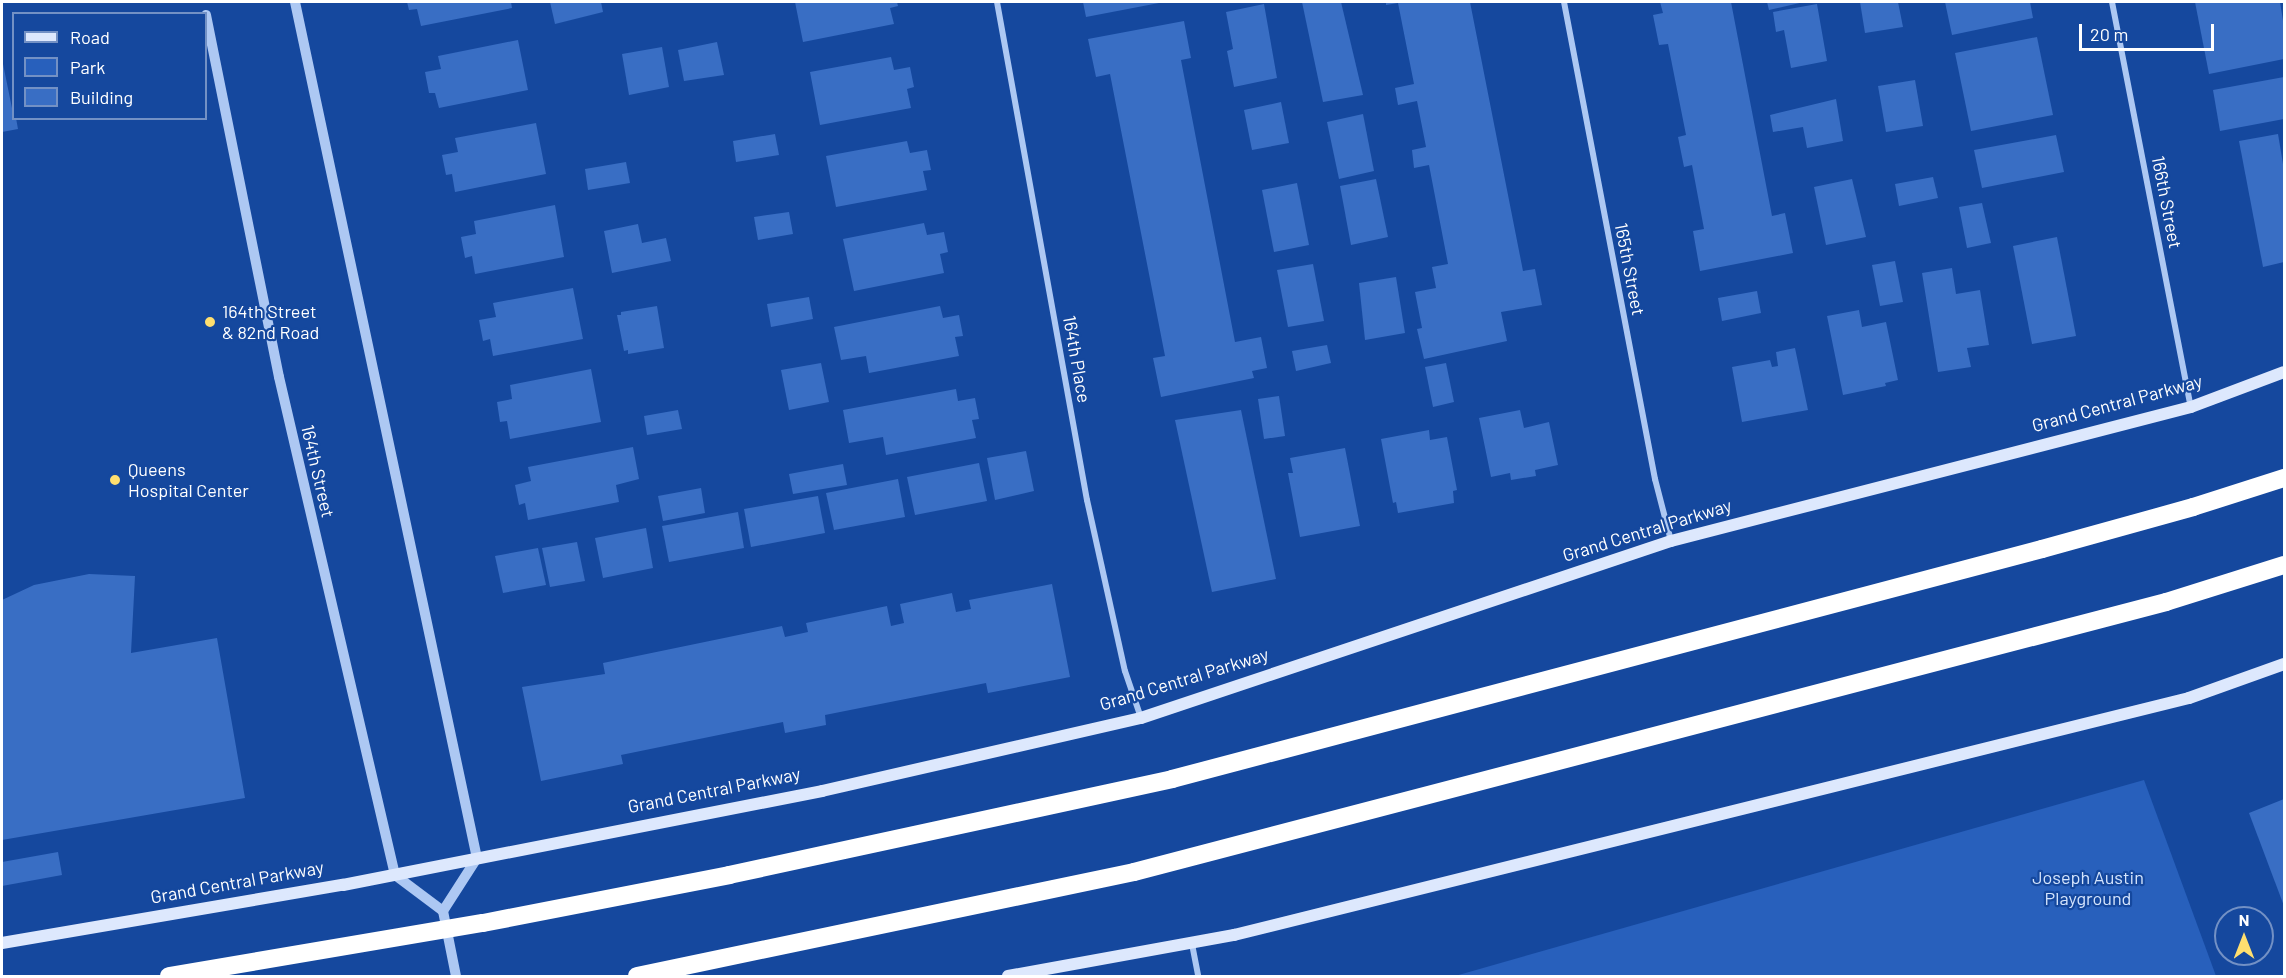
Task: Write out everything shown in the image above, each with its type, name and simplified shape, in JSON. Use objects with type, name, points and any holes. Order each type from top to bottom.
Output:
[{"type":"highway","points":[[169,976],[483,923],[729,875],[1172,779],[2030,552],[2193,507],[2284,477]]},
{"type":"highway","points":[[637,976],[888,926],[1134,872],[2166,602],[2284,565]]},
{"type":"main road","name":"Grand Central Parkway","points":[[2,943],[396,875],[822,791],[1141,718],[1671,541],[2191,408],[2284,372]]},
{"type":"main road","points":[[1008,976],[1192,944],[2189,698],[2284,664]]},
{"type":"street","points":[[294,2],[477,858],[443,911]]},
{"type":"street","name":"164th Place","points":[[997,2],[1087,500],[1125,671],[1141,718]]},
{"type":"street","name":"165th Street","points":[[1564,2],[1655,479],[1671,541]]},
{"type":"street","name":"166th Street","points":[[2112,2],[2191,408]]},
{"type":"street","name":"164th Street","points":[[207,24],[279,378],[396,875]]},
{"type":"street","points":[[396,875],[443,911],[456,976]]},
{"type":"street","points":[[1192,944],[1198,976]]},
{"type":"green space","name":"Joseph Austin Playground","points":[[2144,780],[2216,976],[1455,976]]},
{"type":"building","points":[[407,2],[511,2],[512,8],[421,26],[417,9],[409,10]]},
{"type":"building","points":[[550,2],[601,2],[603,12],[555,24]]},
{"type":"building","points":[[795,2],[897,2],[898,6],[890,8],[894,24],[803,42]]},
{"type":"building","points":[[1083,2],[1159,2],[1159,3],[1086,17]]},
{"type":"building","points":[[1302,2],[1341,2],[1363,95],[1323,102]]},
{"type":"building","points":[[1386,2],[1470,2],[1523,271],[1535,269],[1542,305],[1501,312],[1507,341],[1424,359],[1417,329],[1422,328],[1415,292],[1436,288],[1432,267],[1448,264],[1429,165],[1414,168],[1412,150],[1426,147],[1417,101],[1398,105],[1395,88],[1414,84],[1398,3],[1386,5]]},
{"type":"building","points":[[1660,2],[1731,2],[1772,216],[1785,213],[1793,253],[1700,271],[1693,231],[1704,229],[1692,165],[1684,167],[1678,137],[1686,135],[1668,44],[1659,45],[1653,15],[1663,13]]},
{"type":"building","points":[[1767,2],[1804,2],[1769,10]]},
{"type":"building","points":[[1860,2],[1898,2],[1903,27],[1865,33]]},
{"type":"building","points":[[1945,2],[2030,2],[2033,18],[1952,35]]},
{"type":"building","points":[[2195,2],[2280,2],[2284,27],[2284,59],[2209,74]]},
{"type":"building","points":[[1264,4],[1277,78],[1234,87],[1227,51],[1233,49],[1226,12]]},
{"type":"building","points":[[1817,4],[1827,61],[1791,68],[1784,30],[1776,32],[1773,12]]},
{"type":"building","points":[[1184,21],[1191,58],[1181,60],[1235,342],[1261,337],[1267,368],[1252,371],[1254,378],[1161,397],[1153,358],[1165,356],[1110,74],[1096,77],[1088,39]]},
{"type":"building","points":[[2037,37],[2053,115],[1971,131],[1955,53]]},
{"type":"building","points":[[518,40],[528,90],[439,108],[435,93],[429,93],[425,72],[441,69],[438,56]]},
{"type":"building","points":[[717,42],[724,75],[684,81],[678,50]]},
{"type":"building","points":[[662,47],[669,87],[629,95],[622,54]]},
{"type":"building","points":[[891,57],[894,70],[910,67],[914,87],[907,89],[911,108],[820,125],[810,72]]},
{"type":"building","points":[[2,59],[12,108],[12,120],[16,120],[18,129],[2,132]]},
{"type":"building","points":[[2284,77],[2284,119],[2220,131],[2213,90]]},
{"type":"building","points":[[1915,80],[1923,126],[1886,132],[1878,86]]},
{"type":"building","points":[[1836,99],[1843,141],[1807,148],[1803,127],[1773,132],[1770,115]]},
{"type":"building","points":[[1281,102],[1289,143],[1252,150],[1244,110]]},
{"type":"building","points":[[1363,114],[1374,171],[1339,179],[1327,122]]},
{"type":"building","points":[[536,123],[546,174],[455,192],[452,174],[446,175],[442,155],[458,152],[455,138]]},
{"type":"building","points":[[775,134],[779,155],[736,162],[733,141]]},
{"type":"building","points":[[2278,134],[2284,170],[2284,262],[2263,267],[2239,141]]},
{"type":"building","points":[[2056,135],[2064,172],[1982,188],[1974,150]]},
{"type":"building","points":[[907,141],[910,153],[927,150],[931,170],[923,171],[927,190],[836,207],[826,156]]},
{"type":"building","points":[[626,162],[630,183],[588,190],[585,169]]},
{"type":"building","points":[[1933,177],[1938,198],[1899,206],[1895,184]]},
{"type":"building","points":[[1376,179],[1388,237],[1351,245],[1340,186]]},
{"type":"building","points":[[1852,179],[1866,237],[1826,245],[1814,187]]},
{"type":"building","points":[[1297,183],[1309,245],[1274,252],[1262,190]]},
{"type":"building","points":[[1982,203],[1991,243],[1967,248],[1959,207]]},
{"type":"building","points":[[555,205],[564,257],[475,274],[472,256],[465,258],[461,237],[476,234],[474,221]]},
{"type":"building","points":[[789,212],[793,234],[758,240],[754,217]]},
{"type":"building","points":[[924,223],[927,235],[944,232],[948,252],[940,254],[944,273],[854,291],[843,239]]},
{"type":"building","points":[[638,224],[642,243],[666,238],[671,261],[612,273],[604,231]]},
{"type":"building","points":[[2057,237],[2076,336],[2032,344],[2013,246]]},
{"type":"building","points":[[1895,261],[1903,302],[1880,306],[1872,265]]},
{"type":"building","points":[[1313,264],[1324,321],[1288,327],[1277,270]]},
{"type":"building","points":[[1952,268],[1956,294],[1980,290],[1989,345],[1967,348],[1971,367],[1938,372],[1922,273]]},
{"type":"building","points":[[1396,277],[1405,333],[1365,340],[1359,283]]},
{"type":"building","points":[[573,288],[583,339],[493,356],[490,339],[483,341],[479,320],[496,317],[493,303]]},
{"type":"building","points":[[1757,291],[1761,313],[1722,321],[1718,298]]},
{"type":"building","points":[[809,297],[813,319],[771,327],[767,304]]},
{"type":"building","points":[[657,306],[664,348],[628,354],[628,350],[624,351],[617,315],[621,315],[621,312]]},
{"type":"building","points":[[940,306],[943,318],[959,315],[963,336],[955,337],[959,356],[869,373],[866,356],[841,360],[834,327]]},
{"type":"building","points":[[1859,310],[1862,327],[1886,322],[1898,380],[1885,383],[1886,386],[1843,395],[1827,316]]},
{"type":"building","points":[[1327,345],[1331,363],[1296,371],[1292,351]]},
{"type":"building","points":[[1795,348],[1808,410],[1742,422],[1732,367],[1770,360],[1772,367],[1778,366],[1776,352]]},
{"type":"building","points":[[821,363],[829,402],[789,410],[781,370]]},
{"type":"building","points":[[1446,363],[1454,402],[1433,407],[1425,367]]},
{"type":"building","points":[[591,369],[601,422],[510,439],[507,421],[500,422],[497,402],[512,399],[510,385]]},
{"type":"building","points":[[956,389],[958,401],[975,398],[979,419],[972,420],[976,438],[886,455],[883,437],[849,443],[843,410]]},
{"type":"building","points":[[1279,396],[1285,436],[1264,439],[1258,399]]},
{"type":"building","points":[[678,410],[682,429],[647,435],[644,416]]},
{"type":"building","points":[[1241,410],[1276,579],[1212,592],[1175,420]]},
{"type":"building","points":[[1520,410],[1524,428],[1549,422],[1558,465],[1535,470],[1536,476],[1511,480],[1510,473],[1491,477],[1479,418]]},
{"type":"building","points":[[1429,430],[1430,440],[1447,437],[1457,490],[1453,491],[1454,503],[1398,513],[1396,502],[1393,503],[1381,439]]},
{"type":"building","points":[[633,447],[639,479],[616,485],[619,502],[528,520],[525,503],[519,505],[515,485],[531,481],[528,467]]},
{"type":"building","points":[[1345,448],[1360,526],[1300,537],[1288,473],[1293,473],[1290,458]]},
{"type":"building","points":[[1026,451],[1034,491],[995,500],[987,458]]},
{"type":"building","points":[[979,463],[987,501],[915,515],[907,477]]},
{"type":"building","points":[[843,464],[847,485],[793,494],[789,474]]},
{"type":"building","points":[[898,479],[905,517],[834,530],[826,493]]},
{"type":"building","points":[[701,488],[705,513],[663,521],[658,496]]},
{"type":"building","points":[[818,496],[825,533],[751,547],[744,509]]},
{"type":"building","points":[[738,512],[744,548],[669,562],[662,526]]},
{"type":"building","points":[[646,528],[653,568],[603,578],[595,538]]},
{"type":"building","points":[[577,542],[585,581],[550,587],[542,548]]},
{"type":"building","points":[[538,548],[546,585],[503,593],[495,556]]},
{"type":"building","points":[[89,574],[135,576],[131,653],[217,638],[245,798],[2,840],[2,600],[34,585]]},
{"type":"building","points":[[1052,584],[1070,677],[988,693],[986,683],[825,715],[826,725],[785,733],[783,722],[621,755],[623,764],[541,781],[522,687],[605,674],[603,663],[782,626],[785,637],[808,632],[806,623],[887,606],[891,626],[904,623],[900,604],[952,593],[956,612],[971,609],[969,600]]},
{"type":"building","points":[[2284,799],[2284,906],[2249,813]]},
{"type":"building","points":[[58,852],[62,875],[2,886],[2,862]]},
{"type":"place","name":"164th Street & 82nd Road","points":[[210,322]]},
{"type":"place","name":"Queens Hospital Center","points":[[115,480]]}]
